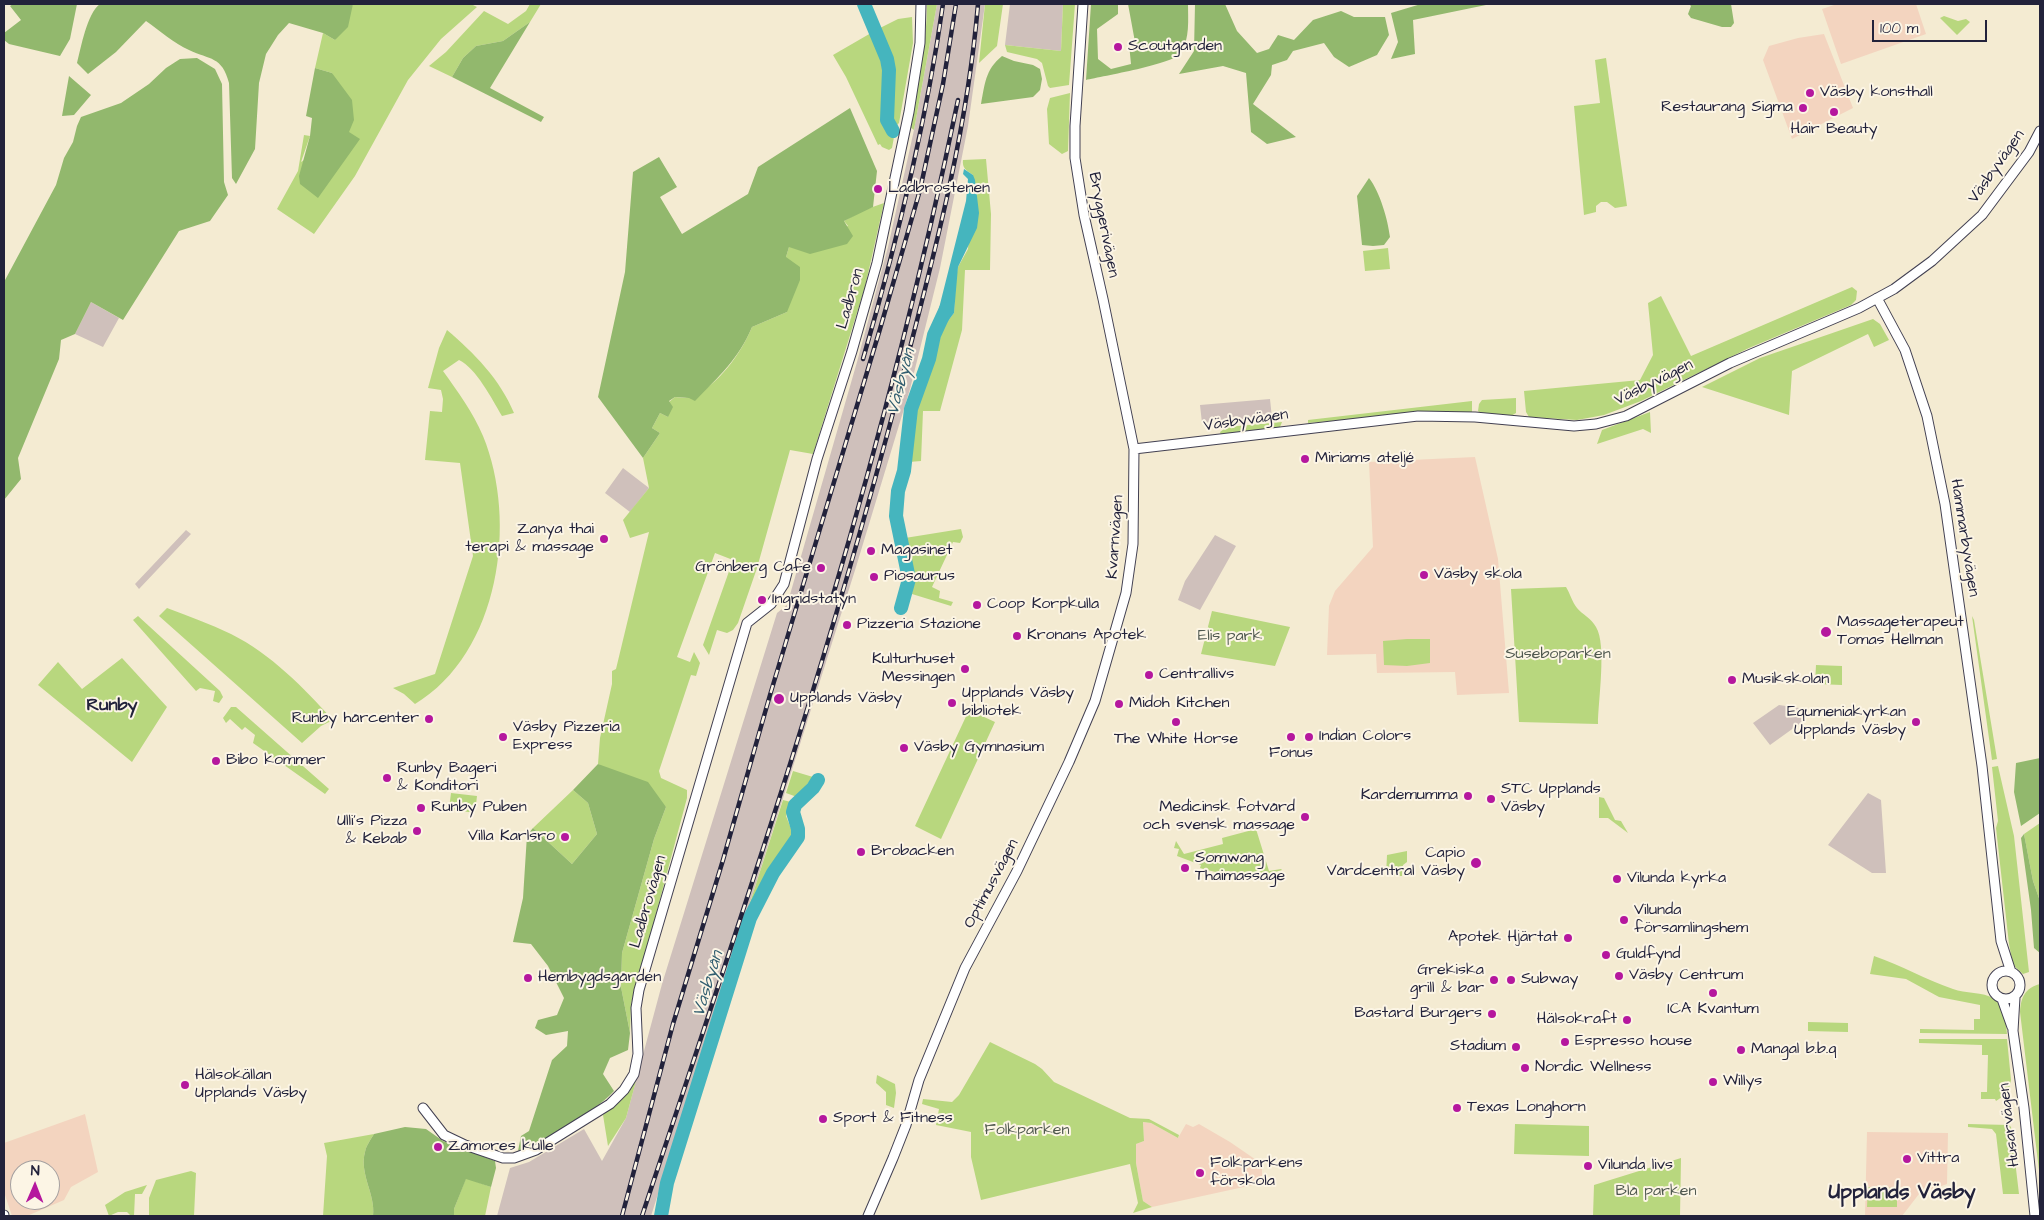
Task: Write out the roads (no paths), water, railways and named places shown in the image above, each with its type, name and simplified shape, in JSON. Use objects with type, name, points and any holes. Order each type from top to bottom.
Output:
[{"type":"street","name":"Ladbron","points":[[778,594],[784,584],[817,459],[852,351],[877,263],[909,112],[920,43],[921,4]]},
{"type":"street","name":"Bryggerivägen","points":[[1083,4],[1075,126],[1076,166],[1084,215],[1134,449]]},
{"type":"street","name":"Väsbyvägen","points":[[1134,449],[1418,416],[1475,417],[1569,426],[1596,424],[1626,416],[1730,362],[1894,289],[1932,261],[1982,215],[2029,152],[2040,131]]},
{"type":"street","name":"Hammarbyvägen","points":[[1877,298],[1905,350],[1924,407],[1943,494],[1982,766],[2001,942],[1998,974]]},
{"type":"street","name":"Kvarnvägen","points":[[1099,684],[1125,599],[1132,560],[1135,490],[1134,449]]},
{"type":"street","name":"Ladbrovägen","points":[[423,1108],[444,1134],[466,1145],[503,1158],[514,1158],[536,1150],[586,1120],[610,1104],[624,1090],[634,1074],[638,1054],[636,1008],[639,990],[747,623],[771,604],[778,594]]},
{"type":"street","name":"Optimusvägen","points":[[868,1216],[906,1125],[913,1099],[964,968],[1017,871],[1062,778],[1095,701],[1099,684]]},
{"type":"street","name":"Hammarbyvägen","points":[[2001,942],[2011,972]]},
{"type":"street","points":[[1998,974],[2004,971],[2011,972]]},
{"type":"street","name":"Husarvägen","points":[[2011,972],[2017,975],[2021,983],[2020,991],[2016,997],[2013,1030]]},
{"type":"street","name":"Husarvägen","points":[[1998,974],[1992,982],[1992,989],[1995,995],[2002,999],[2013,1030],[2024,1108],[2035,1216]]},
{"type":"street","points":[[2002,999],[2006,1000],[2016,997]]},
{"type":"water","name":"Väsbyån","points":[[964,169],[973,175],[975,180],[979,213],[977,228],[958,267],[954,313],[942,329],[935,324],[966,201],[968,179],[963,174]]},
{"type":"waterway","name":"Väsbyån","points":[[864,4],[887,59],[889,70],[887,120],[893,131]]},
{"type":"waterway","name":"Väsbyån","points":[[901,608],[909,579],[896,516],[898,491],[904,471],[911,409],[929,359],[934,335],[946,309]]},
{"type":"waterway","name":"Väsbyån","points":[[661,1216],[667,1183],[750,918],[773,873],[798,837],[798,829],[793,812],[795,805],[813,788],[818,780]]},
{"type":"railway","points":[[863,359],[909,183],[928,94],[943,4]]},
{"type":"railway","points":[[622,1216],[673,1024],[920,190],[943,84],[956,4]]},
{"type":"railway","points":[[642,1216],[809,705],[870,498],[935,249],[957,152],[966,103],[978,4]]},
{"type":"railway","points":[[831,602],[867,478],[900,352],[958,100]]},
{"type":"place","name":"Scoutgården","points":[[1118,47]]},
{"type":"place","name":"Väsby konsthall","points":[[1810,93]]},
{"type":"place","name":"Restaurang Sigma","points":[[1803,108]]},
{"type":"place","name":"Hair Beauty","points":[[1834,112]]},
{"type":"place","name":"Ladbrostenen","points":[[878,189]]},
{"type":"place","name":"Miriams ateljé","points":[[1305,459]]},
{"type":"place","name":"Zanya thai terapi & massage","points":[[604,539]]},
{"type":"place","name":"Magasinet","points":[[871,551]]},
{"type":"place","name":"Grönberg Cafe","points":[[821,568]]},
{"type":"place","name":"Väsby skola","points":[[1424,575]]},
{"type":"place","name":"Piosaurus","points":[[874,577]]},
{"type":"place","name":"Ingridstatyn","points":[[762,600]]},
{"type":"place","name":"Coop Korpkulla","points":[[977,605]]},
{"type":"place","name":"Pizzeria Stazione","points":[[847,625]]},
{"type":"place","name":"Massageterapeut Tomas Hellman","points":[[1826,632]]},
{"type":"place","name":"Kronans Apotek","points":[[1017,636]]},
{"type":"place","name":"Kulturhuset Messingen","points":[[965,669]]},
{"type":"place","name":"Centrallivs","points":[[1149,675]]},
{"type":"place","name":"Musikskolan","points":[[1732,680]]},
{"type":"place","name":"Upplands Väsby","points":[[779,699]]},
{"type":"place","name":"Upplands Väsby bibliotek","points":[[952,703]]},
{"type":"place","name":"Midoh Kitchen","points":[[1119,704]]},
{"type":"place","name":"Runby hårcenter","points":[[429,719]]},
{"type":"place","name":"The White Horse","points":[[1176,722]]},
{"type":"place","name":"Equmeniakyrkan Upplands Väsby","points":[[1916,722]]},
{"type":"place","name":"Väsby Pizzeria Express","points":[[503,737]]},
{"type":"place","name":"Fonus","points":[[1291,737]]},
{"type":"place","name":"Indian Colors","points":[[1309,737]]},
{"type":"place","name":"Väsby Gymnasium","points":[[904,748]]},
{"type":"place","name":"Bibo kommer","points":[[216,761]]},
{"type":"place","name":"Runby Bageri & Konditori","points":[[387,778]]},
{"type":"place","name":"Kardemumma","points":[[1468,796]]},
{"type":"place","name":"STC Upplands Väsby","points":[[1491,799]]},
{"type":"place","name":"Runby Puben","points":[[421,808]]},
{"type":"place","name":"Medicinsk fotvård och svensk massage","points":[[1305,817]]},
{"type":"place","name":"Ulli's Pizza & Kebab","points":[[417,831]]},
{"type":"place","name":"Villa Karlsro","points":[[565,837]]},
{"type":"place","name":"Brobacken","points":[[861,852]]},
{"type":"place","name":"Capio Vårdcentral Väsby","points":[[1476,863]]},
{"type":"place","name":"Somwang Thaimassage","points":[[1185,868]]},
{"type":"place","name":"Vilunda kyrka","points":[[1617,879]]},
{"type":"place","name":"Vilunda församlingshem","points":[[1624,920]]},
{"type":"place","name":"Apotek Hjärtat","points":[[1568,938]]},
{"type":"place","name":"Guldfynd","points":[[1606,955]]},
{"type":"place","name":"Väsby Centrum","points":[[1619,976]]},
{"type":"place","name":"Hembygdsgården","points":[[528,978]]},
{"type":"place","name":"Grekiska grill & bar","points":[[1494,980]]},
{"type":"place","name":"Subway","points":[[1511,980]]},
{"type":"place","name":"ICA Kvantum","points":[[1713,993]]},
{"type":"place","name":"Bastard Burgers","points":[[1492,1014]]},
{"type":"place","name":"Hälsokraft","points":[[1627,1020]]},
{"type":"place","name":"Espresso house","points":[[1565,1042]]},
{"type":"place","name":"Stadium","points":[[1516,1047]]},
{"type":"place","name":"Mangal b.b.q","points":[[1741,1050]]},
{"type":"place","name":"Nordic Wellness","points":[[1525,1068]]},
{"type":"place","name":"Willys","points":[[1713,1082]]},
{"type":"place","name":"Hälsokällan Upplands Väsby","points":[[185,1085]]},
{"type":"place","name":"Texas Longhorn","points":[[1457,1108]]},
{"type":"place","name":"Sport & Fitness","points":[[823,1119]]},
{"type":"place","name":"Zamores kulle","points":[[438,1147]]},
{"type":"place","name":"Vittra","points":[[1907,1159]]},
{"type":"place","name":"Vilunda livs","points":[[1588,1166]]},
{"type":"place","name":"Folkparkens förskola","points":[[1200,1173]]},
{"type":"district","name":"Runby","points":[[112,706]]},
{"type":"district","name":"Upplands Väsby","points":[[1902,1194]]},
{"type":"park label","name":"Elis park","points":[[1230,637]]},
{"type":"park label","name":"Suseboparken","points":[[1558,655]]},
{"type":"park label","name":"Folkparken","points":[[1027,1131]]},
{"type":"park label","name":"Blå parken","points":[[1656,1192]]}]
